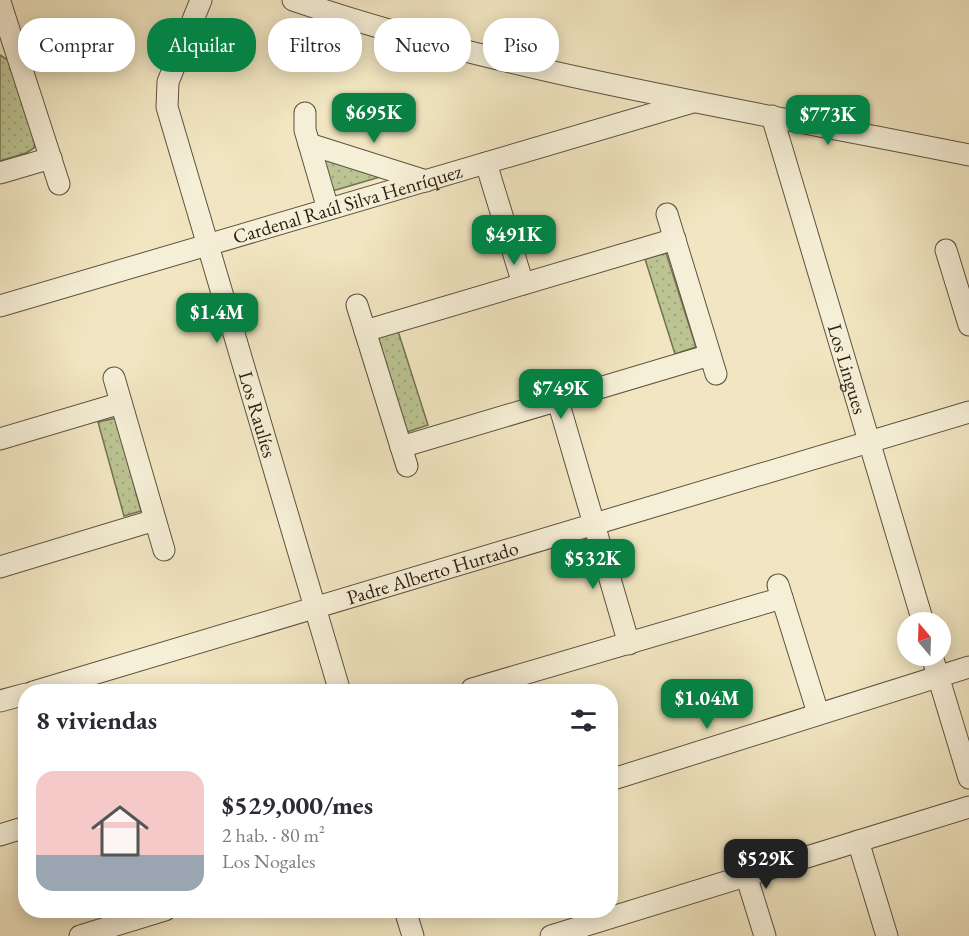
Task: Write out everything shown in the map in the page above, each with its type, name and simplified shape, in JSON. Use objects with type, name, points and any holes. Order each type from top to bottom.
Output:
[{"type":"street","name":"Los Raulíes","points":[[201,0],[168,82],[166,99],[338,684]]},
{"type":"street","points":[[293,0],[389,32],[560,76],[969,155]]},
{"type":"street","points":[[1,5],[6,42],[59,184]]},
{"type":"street","name":"Cardenal Raúl Silva Henríquez","points":[[0,306],[693,102]]},
{"type":"street","points":[[305,113],[305,130],[328,209]]},
{"type":"street","name":"Los Lingues","points":[[772,116],[919,612]]},
{"type":"street","points":[[309,144],[426,181]]},
{"type":"street","points":[[0,173],[51,158]]},
{"type":"street","points":[[486,163],[523,284]]},
{"type":"street","points":[[357,305],[404,457],[558,400],[713,365],[667,214]]},
{"type":"street","points":[[365,331],[675,239]]},
{"type":"street","points":[[946,250],[964,290],[969,325]]},
{"type":"street","points":[[114,378],[164,550]]},
{"type":"street","points":[[558,400],[630,644]]},
{"type":"street","points":[[0,439],[121,403]]},
{"type":"street","name":"Padre Alberto Hurtado","points":[[60,684],[969,412]]},
{"type":"street","points":[[0,567],[155,520]]},
{"type":"street","points":[[475,684],[630,644],[780,591],[818,713]]},
{"type":"street","points":[[935,666],[969,778]]},
{"type":"street","points":[[618,778],[804,721],[818,713],[969,668]]},
{"type":"street","points":[[0,701],[18,696]]},
{"type":"street","points":[[618,915],[969,807]]},
{"type":"street","points":[[0,834],[18,829]]},
{"type":"street","points":[[858,841],[887,936]]},
{"type":"street","points":[[746,875],[765,936]]},
{"type":"street","points":[[80,936],[139,918]]},
{"type":"street","points":[[407,918],[413,936]]},
{"type":"street","points":[[551,936],[609,918]]},
{"type":"green space","points":[[0,55],[11,62],[35,139],[34,148],[26,153],[0,161]]},
{"type":"green space","points":[[327,156],[390,174],[329,192],[321,161]]},
{"type":"green space","points":[[666,253],[696,347],[675,354],[645,259]]},
{"type":"green space","points":[[398,331],[428,425],[407,432],[377,338]]},
{"type":"green space","points":[[116,418],[141,511],[124,516],[98,422]]}]
